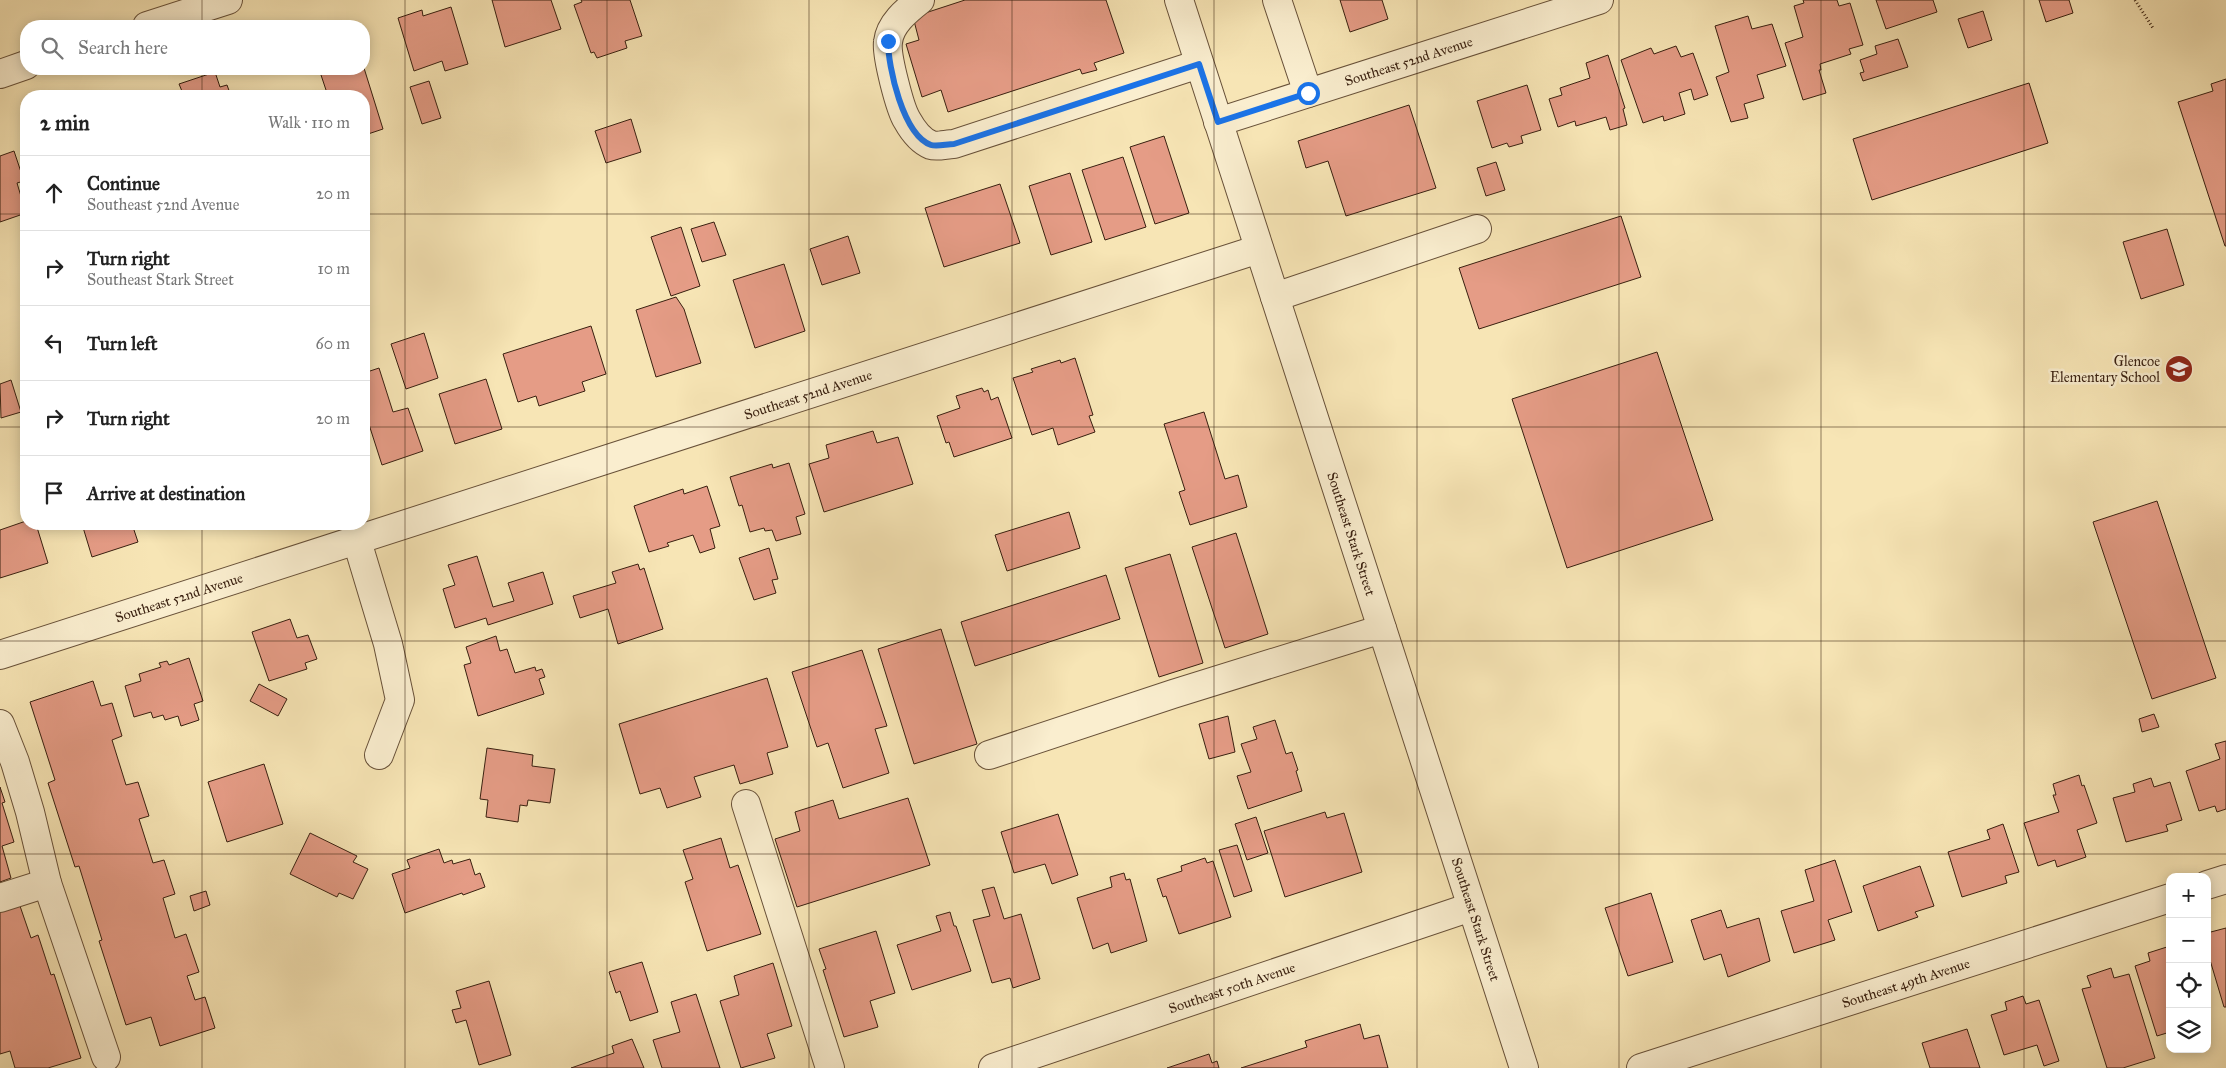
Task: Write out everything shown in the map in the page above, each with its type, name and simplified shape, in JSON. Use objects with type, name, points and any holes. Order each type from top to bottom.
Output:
[{"type":"street","points":[[166,20],[228,0]]},
{"type":"street","points":[[920,0],[904,12],[893,28],[888,41],[888,56],[906,119],[918,137],[931,145],[954,144],[1199,64]]},
{"type":"street","name":"Southeast Stark Street","points":[[1179,0],[1524,1068]]},
{"type":"street","points":[[1277,0],[1308,93]]},
{"type":"street","name":"Southeast 52nd Avenue","points":[[1218,122],[1599,0]]},
{"type":"street","points":[[0,74],[20,67]]},
{"type":"street","points":[[1275,298],[1478,230]]},
{"type":"street","name":"Southeast 52nd Avenue","points":[[0,655],[1259,249]]},
{"type":"street","points":[[357,541],[388,644],[400,700],[379,755]]},
{"type":"street","points":[[989,755],[1172,694],[1382,629]]},
{"type":"street","points":[[0,724],[15,762],[30,812],[47,883],[106,1057]]},
{"type":"street","points":[[746,804],[830,1068]]},
{"type":"street","points":[[2211,884],[2226,879]]},
{"type":"street","points":[[0,898],[47,883]]},
{"type":"street","name":"Southeast 49th Avenue","points":[[1658,1065],[2166,899]]},
{"type":"street","name":"Southeast 50th Avenue","points":[[993,1068],[1472,907]]},
{"type":"path","points":[[2135,0],[2153,28]]},
{"type":"building","points":[[492,0],[551,0],[561,29],[505,47]]},
{"type":"building","points":[[581,0],[630,0],[642,36],[625,41],[627,48],[597,58],[594,52],[591,53],[574,5],[582,2]]},
{"type":"building","points":[[965,0],[1106,0],[1124,53],[1094,63],[1097,70],[1082,74],[1080,69],[948,112],[941,90],[922,97],[906,44],[919,40],[913,17]]},
{"type":"building","points":[[1340,0],[1382,0],[1388,19],[1350,32]]},
{"type":"building","points":[[1803,0],[1837,0],[1839,6],[1850,3],[1863,45],[1849,49],[1851,54],[1820,64],[1821,70],[1819,70],[1826,93],[1803,100],[1785,43],[1803,37],[1794,6],[1804,3]]},
{"type":"building","points":[[1876,0],[1933,0],[1937,12],[1886,29]]},
{"type":"building","points":[[2039,0],[2069,0],[2073,13],[2046,22]]},
{"type":"building","points":[[451,7],[468,64],[445,71],[442,61],[414,71],[398,18],[422,10],[423,16]]},
{"type":"building","points":[[1983,11],[1992,40],[1968,48],[1958,19]]},
{"type":"building","points":[[1748,16],[1752,29],[1772,24],[1786,66],[1757,75],[1764,98],[1744,104],[1748,118],[1731,122],[1716,77],[1729,72],[1715,26]]},
{"type":"building","points":[[1898,39],[1908,67],[1863,81],[1860,73],[1864,72],[1860,60],[1877,54],[1875,46]]},
{"type":"building","points":[[1676,46],[1681,57],[1693,53],[1708,95],[1694,100],[1691,89],[1679,93],[1685,114],[1664,121],[1663,116],[1643,123],[1621,60],[1651,48],[1654,54]]},
{"type":"building","points":[[1608,55],[1625,108],[1623,109],[1627,125],[1610,130],[1606,117],[1576,126],[1575,121],[1558,127],[1549,99],[1562,95],[1560,88],[1590,78],[1586,63]]},
{"type":"building","points":[[206,75],[216,75],[220,87],[227,85],[229,90],[182,90],[179,84]]},
{"type":"building","points":[[321,75],[366,75],[383,129],[370,133],[370,90],[326,90]]},
{"type":"building","points":[[2226,79],[2225,246],[2178,102],[2213,91],[2211,84]]},
{"type":"building","points":[[429,81],[441,118],[422,124],[410,87]]},
{"type":"building","points":[[2029,83],[2048,143],[1872,200],[1853,139]]},
{"type":"building","points":[[1527,85],[1541,130],[1521,136],[1523,143],[1509,147],[1507,143],[1492,148],[1477,101]]},
{"type":"building","points":[[1409,105],[1436,188],[1346,216],[1328,161],[1306,168],[1298,141]]},
{"type":"building","points":[[631,119],[641,152],[606,163],[595,131]]},
{"type":"building","points":[[1164,136],[1189,213],[1155,224],[1130,147]]},
{"type":"building","points":[[14,151],[20,169],[20,182],[17,183],[20,193],[20,215],[0,222],[0,156]]},
{"type":"building","points":[[1123,157],[1146,227],[1105,240],[1082,170]]},
{"type":"building","points":[[1496,162],[1505,190],[1486,196],[1477,168]]},
{"type":"building","points":[[1070,173],[1092,242],[1051,255],[1029,186]]},
{"type":"building","points":[[1000,184],[1020,243],[944,267],[925,208]]},
{"type":"building","points":[[1621,216],[1641,277],[1479,329],[1459,268]]},
{"type":"building","points":[[714,222],[726,255],[702,262],[691,229]]},
{"type":"building","points":[[681,227],[700,286],[671,296],[651,237]]},
{"type":"building","points":[[2167,229],[2184,285],[2141,299],[2123,242]]},
{"type":"building","points":[[848,236],[860,273],[822,285],[810,249]]},
{"type":"building","points":[[784,264],[805,331],[755,348],[733,280]]},
{"type":"building","points":[[676,297],[684,309],[701,363],[656,377],[636,310]]},
{"type":"building","points":[[591,326],[606,374],[582,382],[585,391],[539,406],[536,396],[518,402],[503,354]]},
{"type":"building","points":[[424,333],[438,378],[406,389],[391,344]]},
{"type":"building","points":[[1657,352],[1713,520],[1567,568],[1512,399]]},
{"type":"building","points":[[1075,358],[1093,415],[1089,416],[1095,432],[1058,445],[1053,428],[1032,435],[1013,378],[1033,372],[1031,369],[1060,360],[1061,363]]},
{"type":"building","points":[[379,368],[393,412],[408,408],[423,451],[382,465],[370,428],[370,371]]},
{"type":"building","points":[[486,379],[502,429],[455,444],[439,394]]},
{"type":"building","points":[[11,380],[20,412],[1,418],[0,384]]},
{"type":"building","points":[[982,388],[984,392],[988,390],[991,400],[998,397],[1012,438],[954,457],[949,442],[946,443],[937,416],[960,408],[956,396]]},
{"type":"building","points":[[1204,412],[1225,479],[1238,475],[1247,507],[1190,525],[1179,492],[1185,490],[1164,424]]},
{"type":"building","points":[[873,431],[877,443],[898,437],[913,484],[824,512],[809,464],[829,458],[826,445]]},
{"type":"building","points":[[789,463],[805,514],[796,517],[801,534],[776,541],[772,530],[765,531],[764,528],[750,532],[742,505],[739,506],[730,477],[772,464],[773,468]]},
{"type":"building","points":[[707,486],[720,526],[710,529],[715,548],[700,553],[693,535],[667,543],[669,546],[649,552],[634,506],[683,489],[684,494]]},
{"type":"building","points":[[2157,501],[2216,678],[2152,699],[2093,522]]},
{"type":"building","points":[[1069,512],[1080,548],[1007,571],[995,535]]},
{"type":"building","points":[[20,523],[20,530],[38,530],[48,563],[0,578],[0,530]]},
{"type":"building","points":[[84,530],[134,530],[138,542],[92,557]]},
{"type":"building","points":[[1236,533],[1268,634],[1225,648],[1192,547]]},
{"type":"building","points":[[769,548],[778,579],[772,580],[776,593],[754,600],[739,558]]},
{"type":"building","points":[[1170,554],[1203,663],[1159,677],[1125,568]]},
{"type":"building","points":[[477,556],[493,607],[514,601],[508,583],[543,572],[553,604],[488,625],[486,618],[455,628],[443,589],[455,585],[448,565]]},
{"type":"building","points":[[638,564],[640,570],[644,568],[663,629],[618,644],[608,609],[580,618],[573,596],[616,583],[612,572]]},
{"type":"building","points":[[1106,575],[1120,619],[975,666],[961,622]]},
{"type":"building","points":[[290,619],[297,638],[308,635],[317,659],[305,663],[307,669],[269,681],[252,632]]},
{"type":"building","points":[[941,629],[977,744],[914,764],[878,649]]},
{"type":"building","points":[[496,636],[500,651],[507,649],[515,673],[535,667],[536,671],[542,669],[545,677],[539,679],[544,694],[478,716],[464,665],[471,663],[466,647]]},
{"type":"building","points":[[862,650],[887,726],[875,729],[889,773],[843,788],[828,743],[817,747],[792,672]]},
{"type":"building","points":[[189,658],[203,701],[194,704],[199,720],[181,726],[178,716],[165,720],[163,715],[153,718],[151,712],[134,717],[125,686],[141,681],[139,674],[161,667],[159,663],[167,661],[169,665]]},
{"type":"building","points":[[767,678],[788,747],[767,753],[773,774],[740,784],[734,765],[694,777],[701,797],[667,808],[660,788],[640,794],[619,724]]},
{"type":"building","points":[[93,681],[101,706],[112,703],[122,736],[112,740],[126,785],[138,782],[149,816],[139,819],[153,863],[164,860],[175,894],[163,898],[175,938],[186,934],[199,972],[187,976],[195,1000],[205,997],[215,1028],[160,1046],[151,1017],[126,1025],[99,941],[102,940],[79,866],[75,867],[48,783],[55,780],[30,702]]},
{"type":"building","points":[[259,684],[287,699],[278,716],[250,701]]},
{"type":"building","points":[[2154,714],[2159,727],[2142,732],[2139,719]]},
{"type":"building","points":[[1228,716],[1235,752],[1209,759],[1199,724]]},
{"type":"building","points":[[1275,720],[1286,754],[1292,752],[1302,791],[1248,809],[1237,776],[1251,772],[1241,744],[1257,739],[1253,727]]},
{"type":"building","points":[[2226,741],[2226,809],[2217,812],[2215,806],[2199,811],[2186,771],[2220,759],[2215,744]]},
{"type":"building","points":[[487,748],[533,755],[532,766],[555,769],[550,803],[528,800],[527,806],[520,805],[518,822],[486,817],[488,800],[480,799]]},
{"type":"building","points":[[264,764],[283,824],[227,842],[208,782]]},
{"type":"building","points":[[2079,775],[2097,823],[2077,830],[2086,857],[2057,867],[2055,860],[2038,866],[2024,823],[2059,812],[2053,795],[2056,795],[2053,784]]},
{"type":"building","points":[[2151,778],[2154,787],[2170,782],[2182,820],[2166,825],[2168,831],[2126,842],[2113,798],[2135,792],[2133,784]]},
{"type":"building","points":[[0,787],[5,802],[2,803],[14,842],[2,846],[11,878],[0,882]]},
{"type":"building","points":[[908,798],[930,865],[797,907],[775,839],[800,831],[795,812],[833,800],[839,819]]},
{"type":"building","points":[[1325,812],[1327,818],[1344,813],[1362,872],[1285,897],[1264,831]]},
{"type":"building","points":[[1058,814],[1078,875],[1052,884],[1045,864],[1014,873],[1001,832]]},
{"type":"building","points":[[1256,817],[1268,853],[1247,860],[1235,824]]},
{"type":"building","points":[[2003,824],[2019,872],[2005,876],[2007,883],[1962,897],[1948,852],[1990,839],[1987,830]]},
{"type":"building","points":[[310,833],[357,856],[353,862],[368,869],[353,899],[339,893],[337,897],[290,874]]},
{"type":"building","points":[[721,838],[730,868],[738,865],[761,934],[707,951],[685,882],[693,879],[683,850]]},
{"type":"building","points":[[1237,845],[1252,891],[1234,897],[1219,850]]},
{"type":"building","points":[[439,849],[444,863],[452,860],[453,864],[470,859],[475,875],[480,873],[485,887],[405,913],[392,874],[410,868],[407,860]]},
{"type":"building","points":[[1205,858],[1207,863],[1213,861],[1231,917],[1179,934],[1166,896],[1163,897],[1157,879],[1182,871],[1181,866]]},
{"type":"building","points":[[1835,860],[1852,912],[1828,920],[1835,940],[1794,953],[1781,911],[1814,901],[1805,870]]},
{"type":"building","points":[[1920,866],[1934,906],[1915,912],[1918,917],[1878,931],[1863,886]]},
{"type":"building","points":[[1124,873],[1126,880],[1130,879],[1147,941],[1111,953],[1108,943],[1093,949],[1077,898],[1112,887],[1110,877]]},
{"type":"building","points":[[994,887],[1004,919],[1021,914],[1040,979],[1013,988],[1010,978],[992,983],[973,920],[990,916],[982,890]]},
{"type":"building","points":[[206,891],[210,905],[194,911],[190,896]]},
{"type":"building","points":[[1651,893],[1673,962],[1628,976],[1605,908]]},
{"type":"building","points":[[20,906],[31,938],[38,935],[51,975],[54,974],[81,1058],[48,1068],[15,1068],[10,1051],[0,1054],[0,912]]},
{"type":"building","points":[[1721,910],[1727,928],[1759,918],[1770,961],[1728,977],[1721,954],[1704,960],[1691,920]]},
{"type":"building","points":[[950,912],[971,971],[912,990],[897,945],[941,931],[936,916]]},
{"type":"building","points":[[2226,928],[2226,1007],[2224,1007],[2211,963],[2211,932]]},
{"type":"building","points":[[876,931],[895,993],[870,1001],[878,1027],[844,1037],[823,970],[826,969],[819,949]]},
{"type":"building","points":[[2166,947],[2166,1033],[2157,1036],[2135,966],[2150,961],[2148,953]]},
{"type":"building","points":[[642,962],[658,1012],[630,1021],[620,991],[616,993],[609,972]]},
{"type":"building","points":[[773,963],[792,1026],[767,1034],[775,1058],[741,1068],[720,1001],[739,995],[734,976]]},
{"type":"building","points":[[2111,968],[2114,978],[2129,974],[2155,1058],[2123,1068],[2107,1068],[2082,989],[2091,987],[2087,976]]},
{"type":"building","points":[[489,981],[511,1055],[479,1065],[466,1020],[456,1023],[452,1010],[461,1008],[456,991]]},
{"type":"building","points":[[696,994],[720,1068],[662,1068],[653,1040],[680,1032],[671,1002]]},
{"type":"building","points":[[2023,996],[2026,1004],[2039,1000],[2059,1061],[2044,1066],[2037,1045],[2004,1055],[1991,1015],[2007,1010],[2005,1002]]},
{"type":"building","points":[[1360,1024],[1364,1039],[1379,1035],[1388,1068],[1241,1068],[1307,1047],[1305,1041]]},
{"type":"building","points":[[1967,1029],[1980,1068],[1930,1068],[1922,1043]]},
{"type":"building","points":[[632,1039],[644,1068],[571,1068],[614,1053],[612,1046]]},
{"type":"building","points":[[1209,1054],[1212,1063],[1217,1061],[1219,1068],[1167,1068]]},
{"type":"place","name":"Glencoe Elementary School","points":[[2179,369]]},
{"type":"route","points":[[888,41],[888,56],[906,119],[918,137],[931,145],[954,144],[1199,64],[1218,122],[1308,93]]}]
